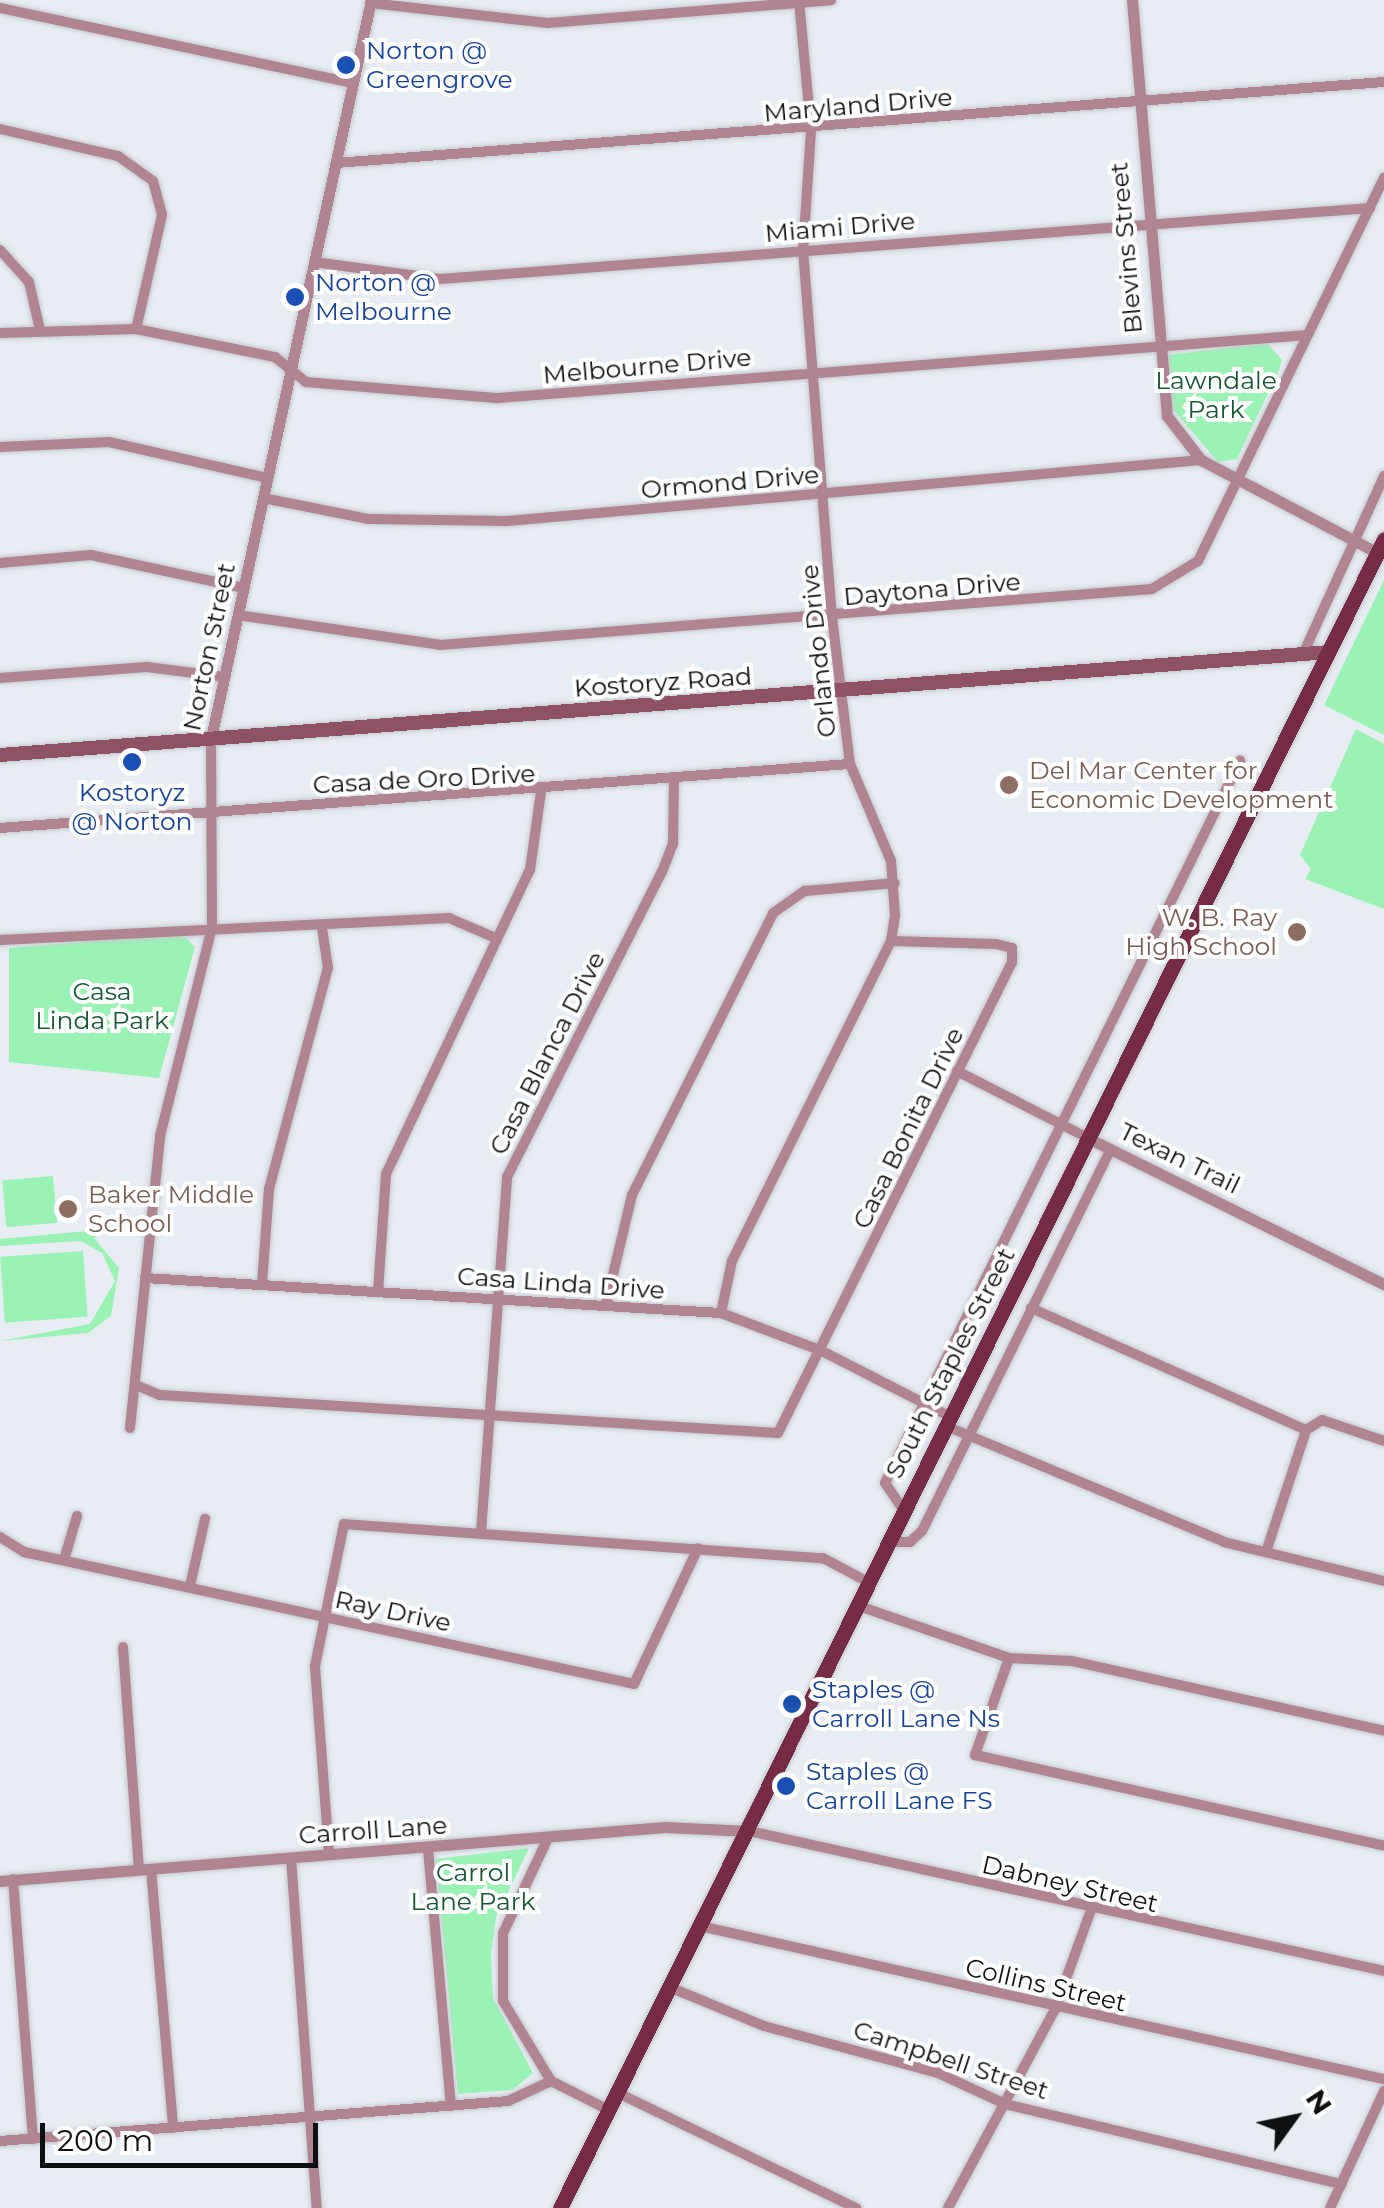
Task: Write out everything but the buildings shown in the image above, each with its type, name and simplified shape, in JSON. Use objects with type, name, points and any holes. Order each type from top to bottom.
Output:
[{"type":"main road","name":"South Staples Street","points":[[560,2208],[1381,546]]},
{"type":"main road","name":"Kostoryz Road","points":[[0,755],[1330,652]]},
{"type":"street","points":[[370,1],[548,23],[831,0]]},
{"type":"street","name":"Blevins Street","points":[[1132,0],[1145,222],[1157,349],[1168,416],[1201,460],[1235,481],[1352,540],[1381,546]]},
{"type":"street","name":"Norton Street","points":[[130,1428],[160,1136],[212,928],[211,738],[370,1]]},
{"type":"street","name":"Orlando Drive","points":[[721,1313],[732,1262],[891,942],[895,884],[850,764],[840,692],[803,250],[810,130],[799,1]]},
{"type":"street","points":[[0,8],[353,83]]},
{"type":"street","name":"Maryland Drive","points":[[336,163],[810,130],[1384,82]]},
{"type":"street","points":[[0,129],[118,156],[153,181],[162,216],[136,329]]},
{"type":"street","name":"Daytona Drive","points":[[238,616],[440,645],[832,618],[1152,589],[1198,561],[1384,178]]},
{"type":"street","name":"Miami Drive","points":[[314,262],[440,279],[1145,222],[1370,208]]},
{"type":"street","points":[[0,250],[29,282],[40,330]]},
{"type":"street","name":"Melbourne Drive","points":[[0,334],[136,329],[275,357],[290,372],[362,392],[498,398],[1308,335]]},
{"type":"street","points":[[0,446],[108,442],[268,478]]},
{"type":"street","name":"Ormond Drive","points":[[263,498],[440,522],[824,494],[1201,460]]},
{"type":"street","points":[[1303,654],[1384,476]]},
{"type":"street","points":[[0,563],[91,555],[244,588]]},
{"type":"street","points":[[0,678],[147,666],[224,678]]},
{"type":"street","points":[[904,1511],[885,1484],[1240,761]]},
{"type":"street","name":"Casa de Oro Drive","points":[[0,828],[211,810],[674,782],[850,764]]},
{"type":"street","name":"Casa Blanca Drive","points":[[481,1533],[491,1298],[506,1177],[662,872],[673,844],[674,782]]},
{"type":"street","points":[[378,1292],[386,1174],[492,936],[538,848],[540,792]]},
{"type":"street","points":[[606,1304],[632,1195],[772,913],[805,891],[895,884]]},
{"type":"street","points":[[0,940],[212,928],[322,928],[448,918],[492,936]]},
{"type":"street","points":[[262,1284],[269,1189],[328,968],[322,928]]},
{"type":"street","name":"Casa Bonita Drive","points":[[486,1419],[778,1434],[957,1072],[1012,948],[891,942]]},
{"type":"street","name":"Texan Trail","points":[[957,1072],[1384,1284]]},
{"type":"street","points":[[888,1542],[910,1542],[922,1531],[1112,1149]]},
{"type":"street","name":"Casa Linda Drive","points":[[145,1278],[721,1313],[822,1351],[925,1403],[968,1435],[1266,1552],[1384,1581]]},
{"type":"street","points":[[1031,1308],[1306,1430]]},
{"type":"street","points":[[136,1385],[160,1395],[486,1419]]},
{"type":"street","points":[[1266,1552],[1306,1430],[1322,1420],[1384,1441]]},
{"type":"street","points":[[64,1560],[77,1516]]},
{"type":"street","points":[[190,1586],[206,1520]]},
{"type":"street","points":[[329,1854],[315,1666],[344,1524],[822,1558],[868,1582]]},
{"type":"street","name":"Ray Drive","points":[[0,1537],[64,1560],[634,1684],[698,1548]]},
{"type":"street","points":[[856,1606],[1009,1658],[1072,1661],[1384,1731]]},
{"type":"street","points":[[123,1647],[173,2128]]},
{"type":"street","points":[[1009,1658],[975,1755],[1384,1846]]},
{"type":"street","name":"Carroll Lane","points":[[7,1880],[548,1838],[749,1831]]},
{"type":"street","name":"Dabney Street","points":[[749,1831],[1091,1910],[1384,1971]]},
{"type":"street","points":[[548,1838],[503,1933],[498,1967],[518,2040],[551,2081],[606,2109]]},
{"type":"street","points":[[428,1849],[451,2106]]},
{"type":"street","points":[[291,1858],[317,2208]]},
{"type":"street","points":[[7,1880],[32,2139]]},
{"type":"street","points":[[948,2208],[1055,2009],[1091,1910]]},
{"type":"street","name":"Collins Street","points":[[700,1926],[1055,2009],[1384,2079]]},
{"type":"street","name":"Campbell Street","points":[[670,1987],[764,2026],[938,2073],[1005,2104],[1342,2184]]},
{"type":"street","points":[[0,2141],[508,2101],[551,2081]]},
{"type":"street","points":[[616,2092],[856,2208]]},
{"type":"street","points":[[1330,2208],[1384,2092]]},
{"type":"green space","name":"Lawndale Park","points":[[1267,343],[1282,360],[1279,370],[1237,459],[1218,462],[1171,407],[1168,355]]},
{"type":"green space","points":[[1384,580],[1384,735],[1324,705]]},
{"type":"green space","points":[[1356,729],[1384,744],[1384,909],[1305,879],[1311,869],[1300,855]]},
{"type":"green space","name":"Casa Linda Park","points":[[182,934],[195,947],[159,1078],[9,1062],[9,948]]},
{"type":"green space","points":[[53,1176],[57,1223],[6,1227],[2,1180]]},
{"type":"green space","points":[[110,1229],[94,1238],[119,1268],[111,1316],[88,1333],[0,1341],[90,1324],[115,1281],[102,1253],[81,1241],[0,1246],[0,1239]]},
{"type":"green space","points":[[83,1251],[88,1317],[5,1323],[0,1257]]},
{"type":"green space","name":"Carrol Lane Park","points":[[529,1848],[496,1917],[491,1954],[493,1998],[533,2073],[512,2090],[458,2094],[436,1859]]},
{"type":"place","name":"Norton @ Greengrove","points":[[346,65]]},
{"type":"place","name":"Norton @ Melbourne","points":[[295,297]]},
{"type":"place","name":"Kostoryz @ Norton","points":[[132,762]]},
{"type":"place","name":"Del Mar Center for Economic Development","points":[[1009,785]]},
{"type":"place","name":"W. B. Ray High School","points":[[1297,932]]},
{"type":"place","name":"Baker Middle School","points":[[68,1209]]},
{"type":"place","name":"Staples @ Carroll Lane Ns","points":[[792,1704]]},
{"type":"place","name":"Staples @ Carroll Lane FS","points":[[786,1786]]}]
